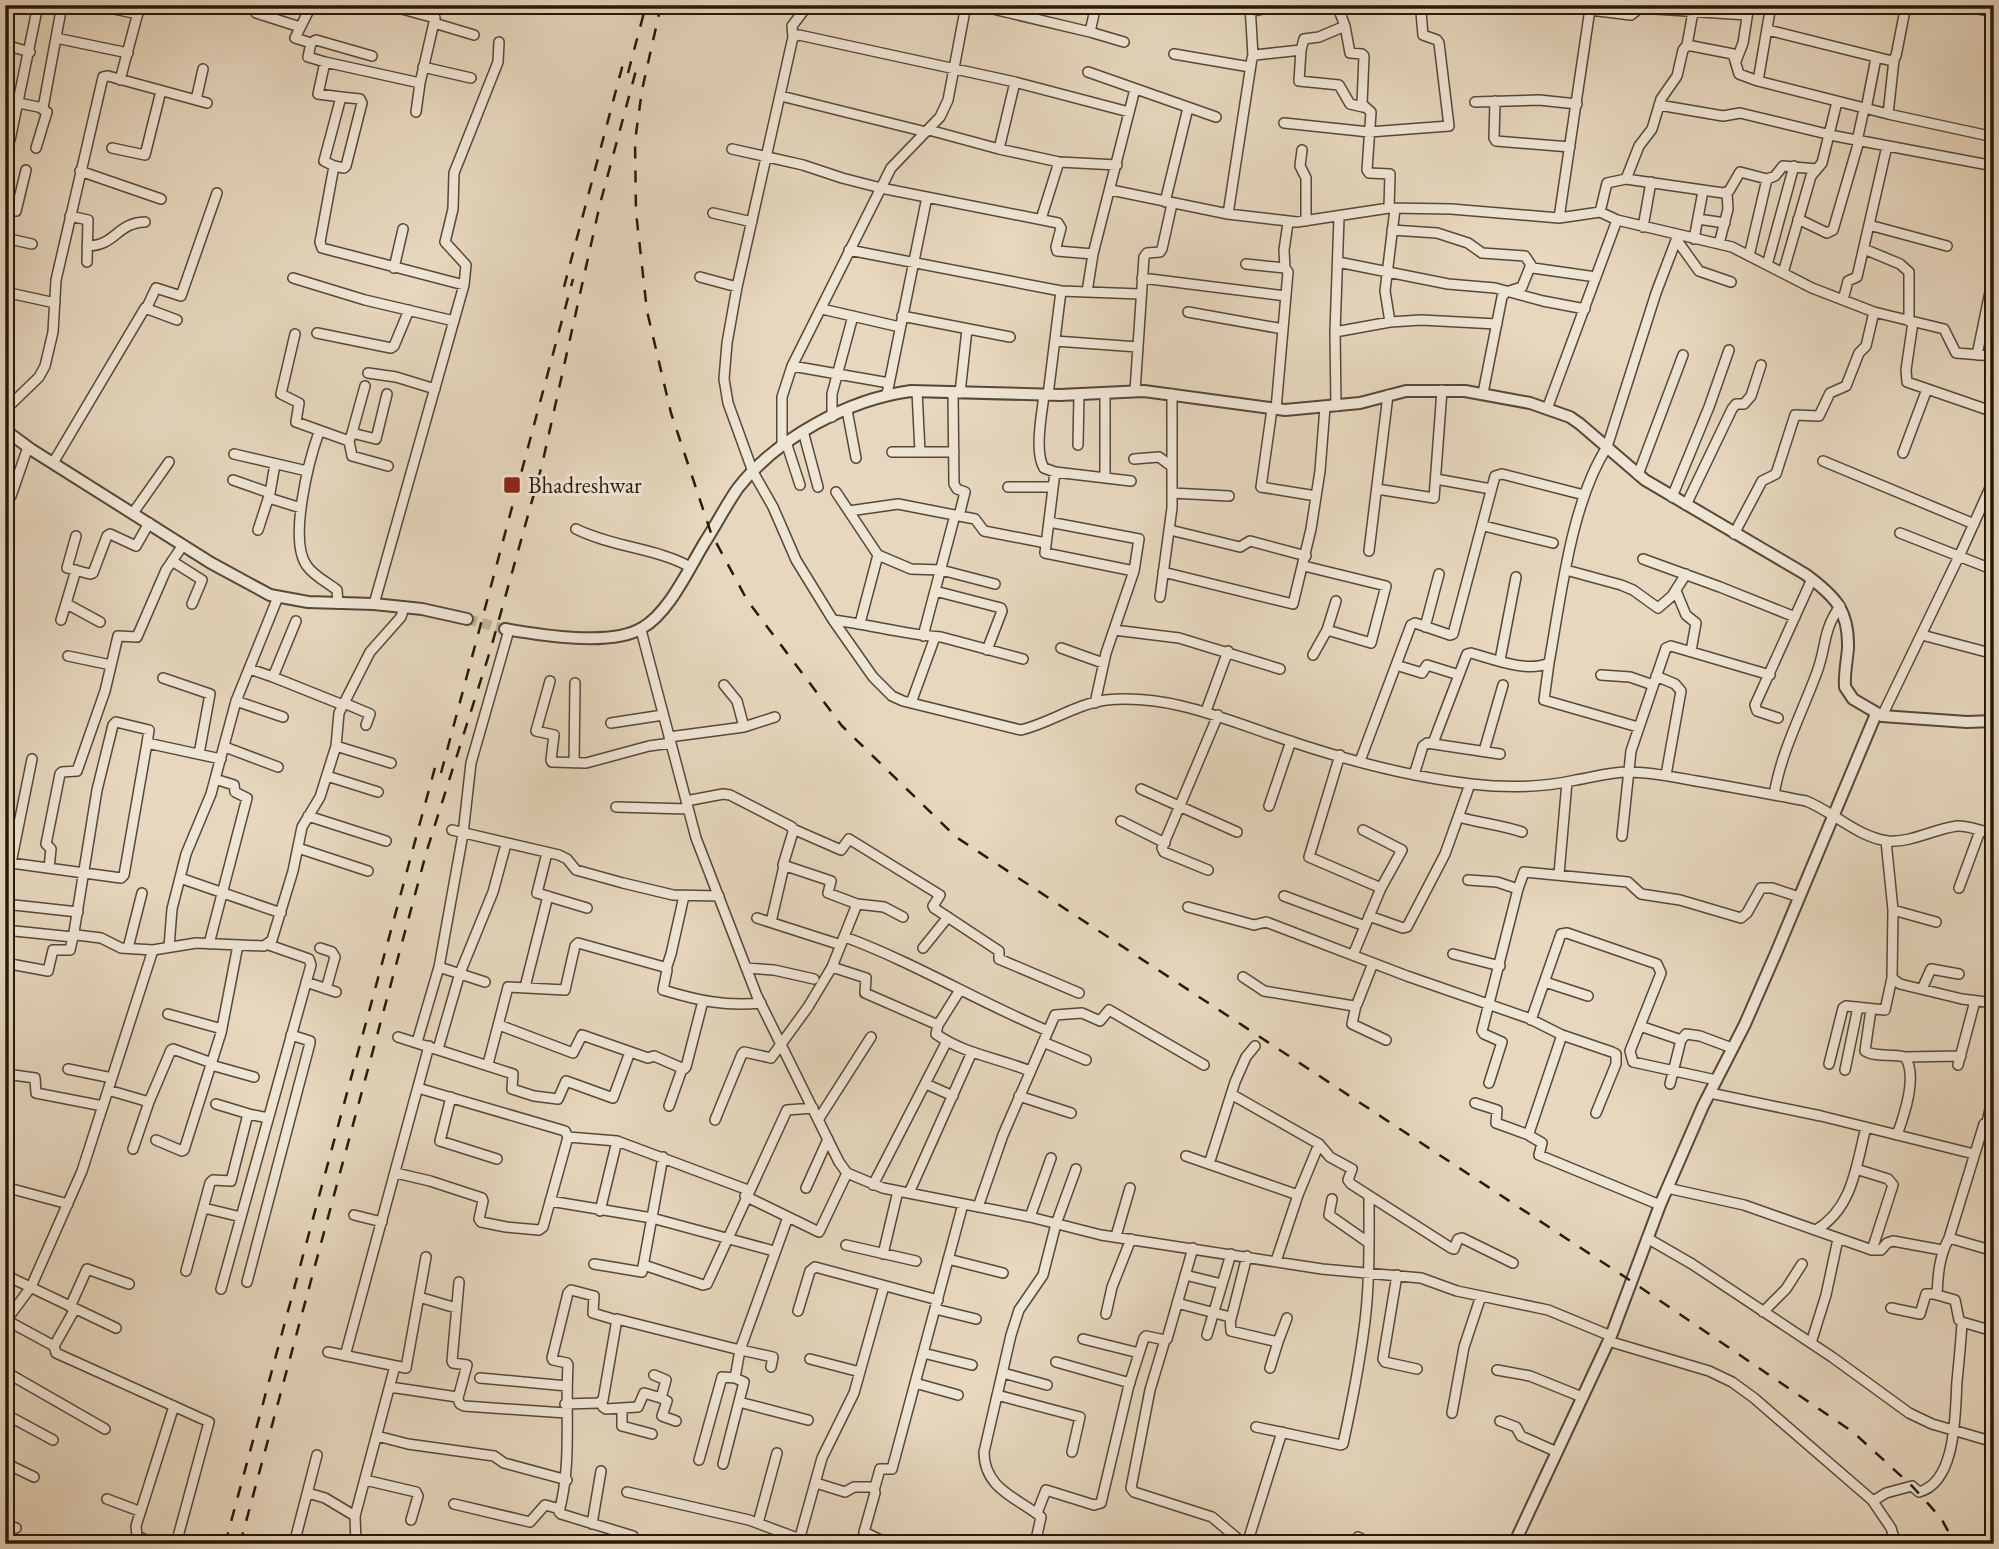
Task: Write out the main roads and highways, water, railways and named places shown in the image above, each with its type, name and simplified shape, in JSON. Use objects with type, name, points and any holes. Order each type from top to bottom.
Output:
[{"type":"tunnel","points":[[467,619],[505,629]]},
{"type":"railway","points":[[628,73],[646,5]]},
{"type":"railway","points":[[661,5],[642,90],[635,141],[636,212],[647,311],[671,413],[711,533],[747,600],[842,726],[956,837],[1631,1281],[1853,1432],[1912,1486],[1941,1518],[1955,1544]]},
{"type":"railway","points":[[564,287],[624,60]]},
{"type":"railway","points":[[240,1544],[427,850],[491,648],[542,465],[600,204],[638,63]]},
{"type":"railway","points":[[441,773],[573,279]]},
{"type":"railway","points":[[225,1544],[437,760]]},
{"type":"place","name":"Bhadreshwar","points":[[512,485]]}]
